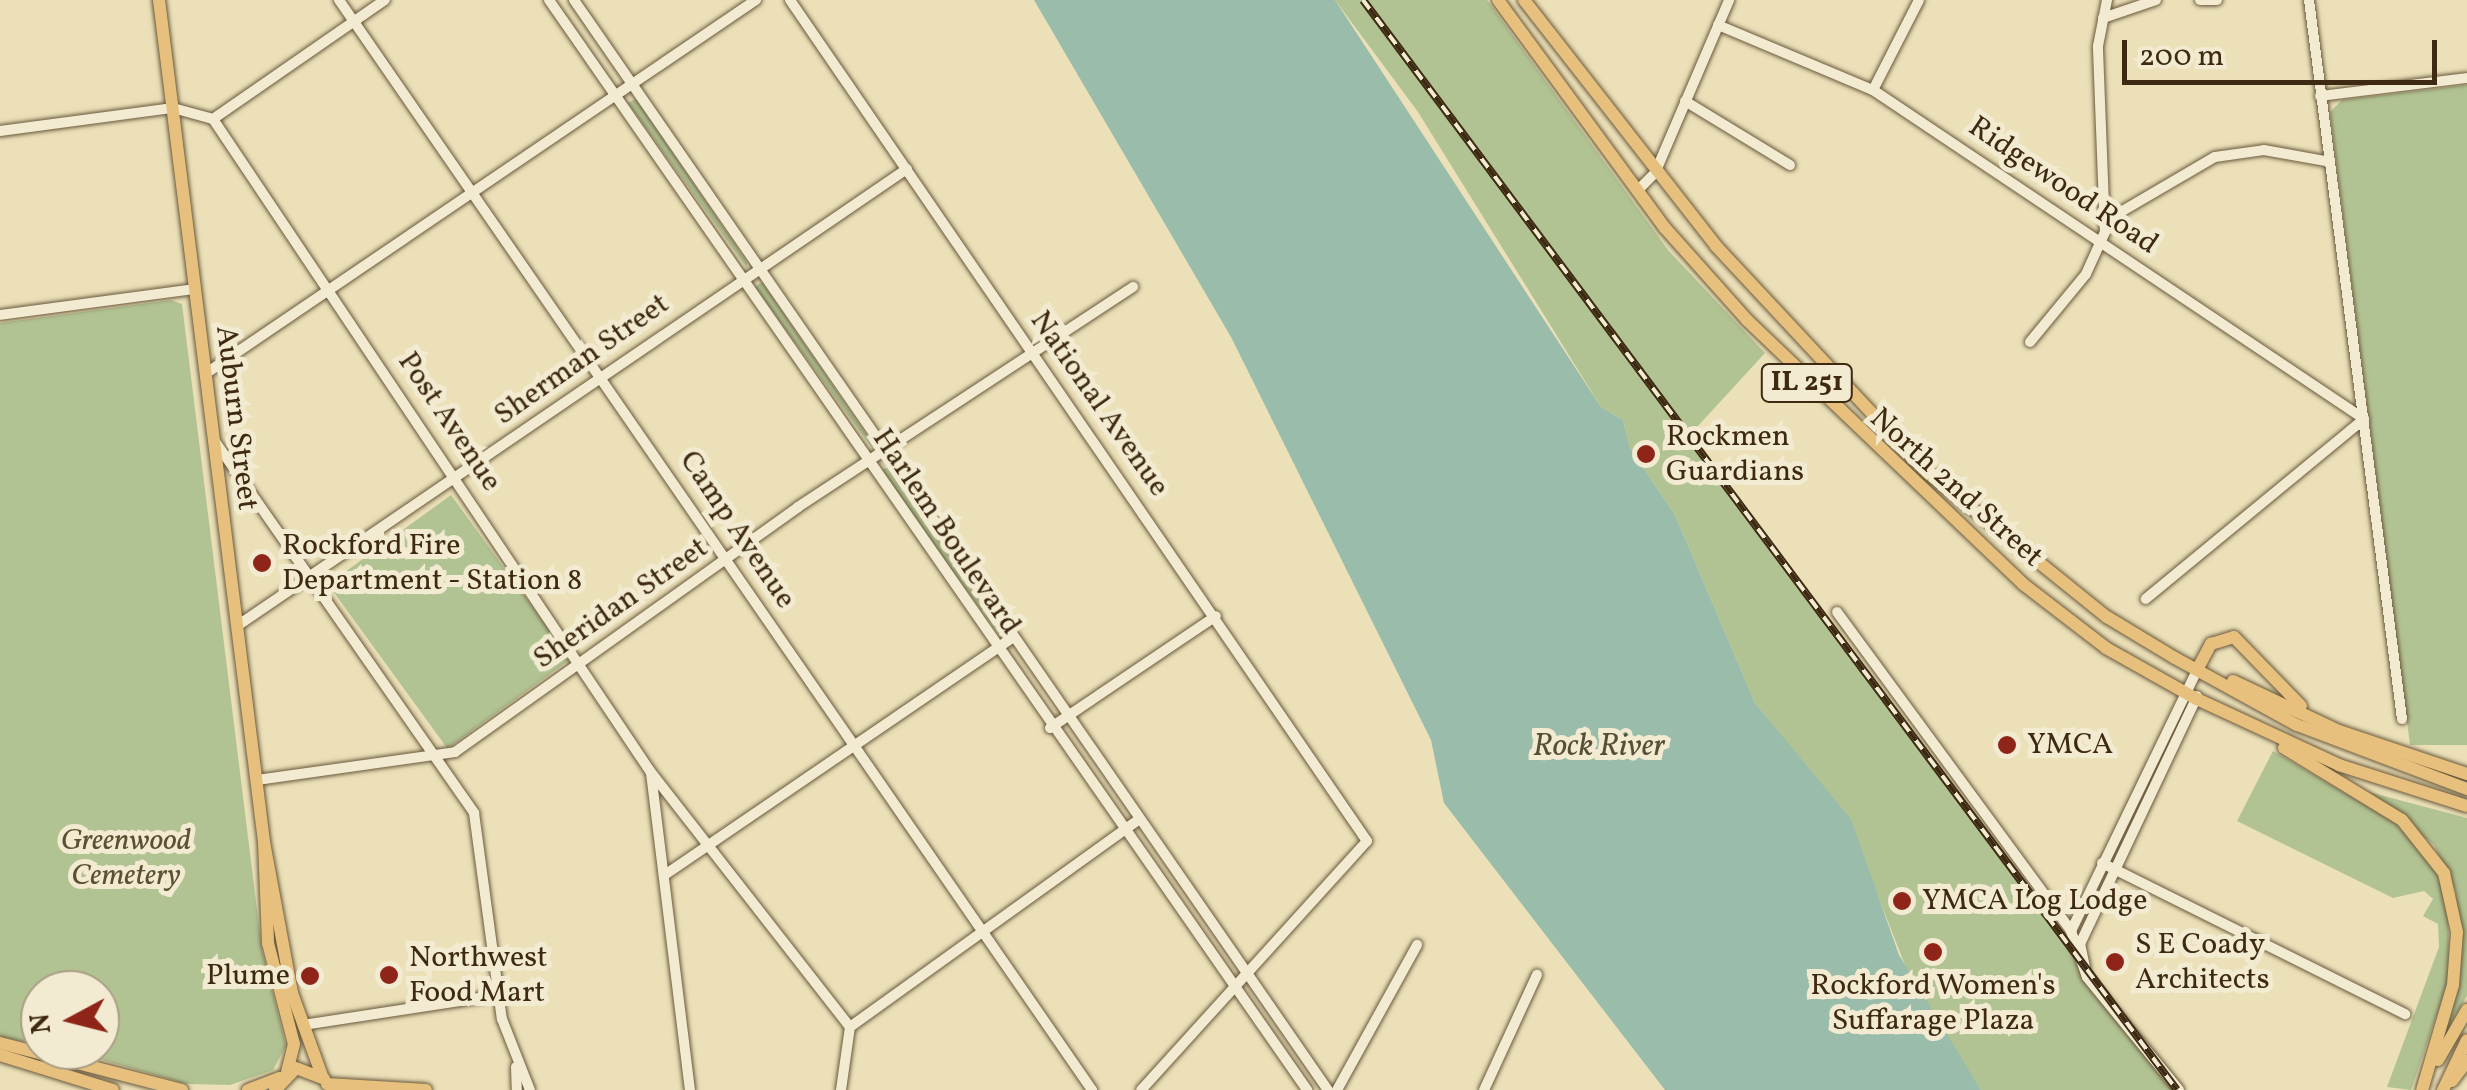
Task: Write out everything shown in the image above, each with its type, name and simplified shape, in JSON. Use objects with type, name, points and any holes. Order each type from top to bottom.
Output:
[{"type":"main road","name":"Auburn Street","points":[[160,0],[264,842],[303,1026],[326,1083]]},
{"type":"main road","name":"North 2nd Street","points":[[1498,0],[1636,191],[1748,320],[1932,501],[2106,648],[2193,686],[2467,789]]},
{"type":"main road","name":"North 2nd Street","points":[[1524,0],[1655,173],[1927,472],[2107,617],[2175,658],[2193,686],[2221,711],[2339,765],[2467,806]]},
{"type":"main road","points":[[2366,740],[2287,696],[2234,637],[2211,644],[2193,686],[2467,774]]},
{"type":"main road","points":[[2221,711],[2402,820],[2444,873],[2457,932],[2453,985],[2424,1085]]},
{"type":"main road","name":"Auburn Street","points":[[264,842],[268,943],[294,1044],[281,1080]]},
{"type":"main road","points":[[2424,1085],[2467,1010]]},
{"type":"main road","points":[[2443,1090],[2467,1040]]},
{"type":"main road","points":[[0,1044],[182,1090]]},
{"type":"main road","points":[[0,1055],[112,1090]]},
{"type":"main road","points":[[2443,1090],[2467,1061]]},
{"type":"main road","points":[[248,1090],[281,1080],[426,1090]]},
{"type":"street","name":"Camp Avenue","points":[[339,0],[478,192],[979,931],[1092,1090]]},
{"type":"street","points":[[0,131],[173,108],[213,119],[385,0]]},
{"type":"street","name":"Harlem Boulevard","points":[[549,0],[1050,728],[1307,1090]]},
{"type":"street","name":"Harlem Boulevard","points":[[574,0],[1328,1090]]},
{"type":"street","points":[[205,374],[756,0]]},
{"type":"street","name":"National Avenue","points":[[790,0],[1366,838],[1250,976]]},
{"type":"street","points":[[1636,191],[1655,173],[1729,0]]},
{"type":"street","points":[[1873,90],[1919,0]]},
{"type":"street","points":[[2030,342],[2086,274],[2107,220],[2103,18],[2106,0]]},
{"type":"street","points":[[2103,18],[2156,0]]},
{"type":"street","points":[[2200,0],[2217,0]]},
{"type":"street","points":[[2309,0],[2326,161],[2402,719]]},
{"type":"street","name":"Ridgewood Road","points":[[1718,25],[1873,90],[2364,419]]},
{"type":"street","points":[[2320,96],[2467,78]]},
{"type":"street","points":[[1686,102],[1790,165]]},
{"type":"street","name":"Post Avenue","points":[[213,119],[580,659],[650,771],[850,1027]]},
{"type":"street","points":[[2107,220],[2214,158],[2264,150],[2326,161]]},
{"type":"street","name":"Sherman Street","points":[[238,626],[906,169]]},
{"type":"street","name":"Sheridan Street","points":[[256,780],[438,758],[868,462],[1134,287]]},
{"type":"street","points":[[0,315],[194,289]]},
{"type":"street","points":[[2146,599],[2364,419]]},
{"type":"street","points":[[214,439],[438,758],[476,821],[499,995],[514,1051],[530,1090]]},
{"type":"street","points":[[1837,612],[2071,932],[2087,977],[2179,1090]]},
{"type":"street","points":[[1050,728],[1216,616]]},
{"type":"street","points":[[666,874],[1012,636]]},
{"type":"street","points":[[2071,932],[2193,686]]},
{"type":"street","points":[[2087,977],[2080,944],[2117,871],[2193,686]]},
{"type":"street","points":[[650,771],[666,874],[690,1090]]},
{"type":"street","points":[[841,1090],[850,1027],[1139,819]]},
{"type":"street","points":[[2102,864],[2405,1014]]},
{"type":"street","points":[[1338,1090],[1416,945]]},
{"type":"street","points":[[1484,1090],[1536,975]]},
{"type":"street","points":[[1141,1090],[1250,976]]},
{"type":"street","points":[[303,1026],[499,995]]},
{"type":"street","points":[[514,1051],[517,1090]]},
{"type":"green space","points":[[1335,0],[1487,0],[1668,250],[1765,353],[1686,439],[2179,1090],[1981,1090],[1910,978],[1848,819],[1755,703],[1675,515],[1630,448],[1623,420],[1601,407],[1418,112]]},
{"type":"green space","points":[[2467,85],[2467,745],[2410,745],[2330,112],[2342,100]]},
{"type":"green space","points":[[636,99],[747,262],[747,268],[628,103]]},
{"type":"green space","points":[[762,282],[874,446],[874,451],[755,287]]},
{"type":"green space","name":"Greenwood Cemetery","points":[[171,300],[182,304],[262,950],[286,1046],[273,1070],[230,1085],[187,1084],[120,1065],[120,970],[20,970],[20,1041],[0,1037],[0,323]]},
{"type":"green space","points":[[888,466],[1000,629],[999,635],[881,471]]},
{"type":"green space","points":[[451,495],[570,659],[447,749],[328,584]]},
{"type":"green space","points":[[2273,751],[2396,823],[2435,870],[2448,904],[2449,979],[2411,1090],[2387,1087],[2439,947],[2438,924],[2423,916],[2433,899],[2424,891],[2393,898],[2237,821]]},
{"type":"green space","points":[[2369,792],[2467,818],[2467,996],[2443,1036],[2461,947],[2456,892],[2434,845]]},
{"type":"water","name":"Rock River","points":[[1034,0],[1335,0],[1601,407],[1623,420],[1630,448],[1675,515],[1755,703],[1851,819],[1899,955],[1981,1090],[1665,1090],[1444,803],[1431,740],[1231,337]]},
{"type":"railway","points":[[1363,0],[2177,1090]]},
{"type":"place","name":"Rockmen Guardians","points":[[1646,454]]},
{"type":"place","name":"Rockford Fire Department - Station 8","points":[[262,563]]},
{"type":"place","name":"YMCA","points":[[2007,745]]},
{"type":"place","name":"YMCA Log Lodge","points":[[1902,901]]},
{"type":"place","name":"Rockford Women's Suffarage Plaza","points":[[1933,952]]},
{"type":"place","name":"S E Coady Architects","points":[[2115,962]]},
{"type":"place","name":"Northwest Food Mart","points":[[389,975]]},
{"type":"place","name":"Plume","points":[[310,976]]}]
